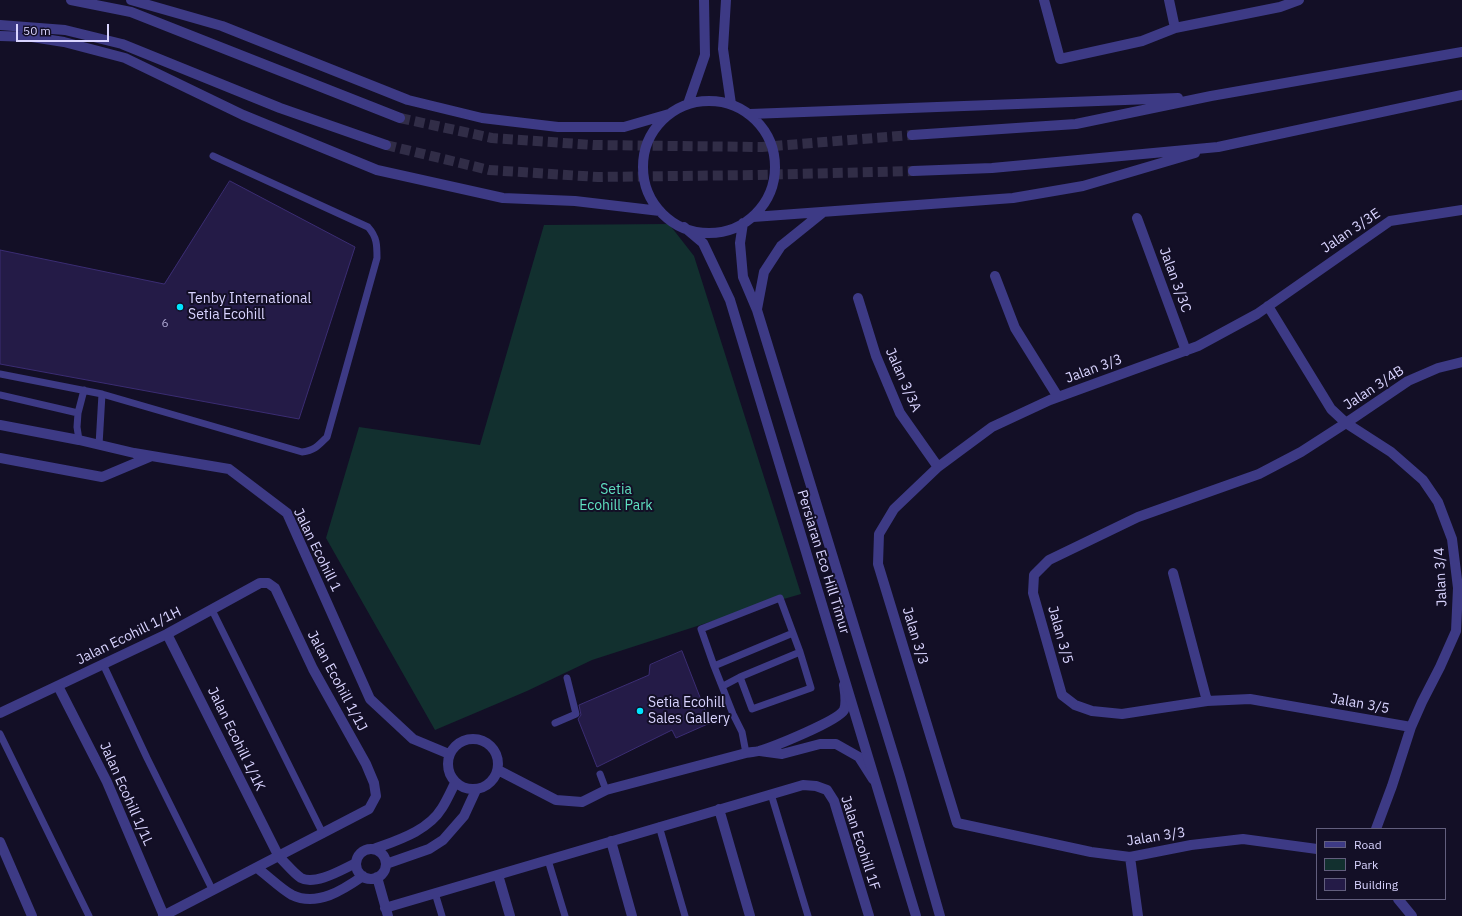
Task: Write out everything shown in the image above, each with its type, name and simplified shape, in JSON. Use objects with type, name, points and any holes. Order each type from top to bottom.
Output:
[{"type":"street","points":[[71,0],[130,12],[400,118]]},
{"type":"street","points":[[131,0],[222,26],[408,100],[482,118],[558,127],[624,127],[669,114],[688,104],[710,100],[731,104],[750,114],[765,131],[774,152],[775,170],[772,188],[764,203],[753,217],[737,226],[720,232],[702,232],[673,222],[660,211],[646,184],[644,167],[646,150],[654,130],[669,114]]},
{"type":"street","points":[[688,104],[705,56],[704,0]]},
{"type":"street","points":[[726,0],[723,49],[731,104]]},
{"type":"street","points":[[1044,0],[1060,60],[1142,41],[1175,28],[1280,7],[1299,0]]},
{"type":"street","points":[[1169,0],[1175,28]]},
{"type":"street","points":[[0,25],[65,30],[122,44],[280,108],[386,145]]},
{"type":"street","points":[[0,36],[32,37],[64,42],[125,58],[243,115],[377,170],[503,198],[575,201],[660,211]]},
{"type":"street","points":[[912,135],[1076,124],[1211,96],[1462,52]]},
{"type":"street","points":[[753,217],[1013,198],[1083,186],[1218,147],[1462,94]]},
{"type":"street","points":[[750,114],[1211,96]]},
{"type":"street","points":[[913,171],[992,168],[1218,147]]},
{"type":"street","name":"Jalan 3/3E","points":[[1257,314],[1390,220],[1462,210]]},
{"type":"street","points":[[756,310],[764,272],[781,246],[822,212]]},
{"type":"street","name":"Jalan 3/3C","points":[[1137,218],[1186,351]]},
{"type":"street","name":"Persiaran Eco Hill Timur","points":[[743,223],[740,244],[743,277],[756,310],[900,776],[940,916]]},
{"type":"street","name":"Persiaran Eco Hill Timur","points":[[684,227],[703,243],[730,300],[916,916]]},
{"type":"street","points":[[995,276],[1015,328],[1058,397]]},
{"type":"street","name":"Jalan 3/3A","points":[[858,298],[876,356],[900,413],[938,467]]},
{"type":"street","name":"Jalan 3/4","points":[[1268,306],[1331,409],[1346,423],[1391,452],[1423,480],[1438,502],[1452,538],[1458,588],[1459,618],[1456,631],[1411,727],[1376,828]]},
{"type":"street","name":"Jalan 3/3","points":[[1257,314],[1198,346],[1058,397],[992,426],[938,467],[899,504],[890,515],[879,534],[878,564],[957,823],[1091,852],[1130,857],[1191,845],[1243,840],[1316,849]]},
{"type":"street","name":"Jalan 3/4B","points":[[1346,423],[1408,381],[1438,368],[1462,362]]},
{"type":"street","name":"Jalan 3/5","points":[[1346,423],[1301,452],[1259,474],[1138,517],[1048,560],[1034,574],[1033,593],[1062,695],[1076,705],[1092,711],[1122,714],[1207,701],[1250,699],[1411,727]]},
{"type":"street","name":"Jalan Ecohill 1","points":[[0,425],[152,456],[229,469],[287,512],[370,699],[413,739],[449,754]]},
{"type":"street","points":[[0,458],[102,477],[152,456]]},
{"type":"street","points":[[1173,573],[1207,701]]},
{"type":"street","name":"Jalan Ecohill 1/1H","points":[[0,713],[167,634],[260,583],[268,583]]},
{"type":"street","name":"Jalan Ecohill 1/1J","points":[[268,583],[275,588],[313,668],[366,764],[374,783],[376,796],[369,809],[322,834]]},
{"type":"street","name":"Jalan Ecohill 1/1K","points":[[167,634],[279,857],[301,878],[308,880],[317,880],[356,863]]},
{"type":"street","points":[[498,770],[556,800],[582,802],[606,790],[758,751],[824,725],[844,710],[844,679]]},
{"type":"street","name":"Jalan Ecohill 1/1L","points":[[58,686],[107,782],[163,916]]},
{"type":"street","points":[[473,738],[481,740],[488,743],[497,755],[498,770],[490,784],[484,788],[469,790],[455,783],[450,777],[447,762],[449,754],[459,743],[473,738]]},
{"type":"street","points":[[758,751],[782,754],[820,744],[836,744],[859,757],[876,784]]},
{"type":"street","points":[[374,849],[382,854],[386,864],[382,873],[377,877],[368,878],[358,871],[356,863],[360,854],[369,849],[374,849],[407,836],[430,821],[442,809],[455,783]]},
{"type":"street","name":"Jalan Ecohill 1F","points":[[771,794],[803,785],[816,786],[827,790],[834,801],[869,916]]},
{"type":"street","points":[[386,864],[429,849],[443,840],[464,816],[476,790]]},
{"type":"street","points":[[377,877],[386,912],[435,893],[771,794]]},
{"type":"street","points":[[719,809],[750,916]]},
{"type":"street","points":[[163,916],[322,834]]},
{"type":"street","points":[[611,841],[632,916]]},
{"type":"street","points":[[0,842],[32,916]]},
{"type":"street","points":[[1130,857],[1138,916]]},
{"type":"street","points":[[258,868],[291,894],[306,900],[322,898],[347,887],[364,876]]},
{"type":"street","points":[[498,875],[510,916]]},
{"type":"street","points":[[1399,900],[1412,916]]},
{"type":"lane","points":[[0,374],[102,394],[302,452],[318,447],[327,437],[377,258],[377,242],[373,232],[368,227],[212,156]]},
{"type":"lane","points":[[79,440],[77,427],[78,413],[84,390]]},
{"type":"lane","points":[[99,445],[102,394]]},
{"type":"lane","points":[[0,395],[78,413]]},
{"type":"lane","points":[[740,677],[752,709],[811,688],[800,652],[780,598],[701,629],[733,714],[742,732],[746,753]]},
{"type":"lane","points":[[212,610],[322,834]]},
{"type":"lane","points":[[714,666],[793,633]]},
{"type":"lane","points":[[723,686],[740,677],[800,652]]},
{"type":"lane","points":[[103,664],[147,758],[213,891]]},
{"type":"lane","points":[[556,723],[576,714],[567,678]]},
{"type":"lane","points":[[0,734],[90,916]]},
{"type":"lane","points":[[600,774],[606,790]]},
{"type":"lane","points":[[771,794],[808,916]]},
{"type":"lane","points":[[659,826],[685,916]]},
{"type":"lane","points":[[548,860],[565,916]]},
{"type":"lane","points":[[435,893],[442,916]]},
{"type":"green space","name":"Setia Ecohill Park","points":[[669,224],[694,256],[801,594],[592,660],[527,691],[435,730],[326,538],[359,427],[480,445],[544,225]]},
{"type":"building","points":[[230,181],[355,247],[299,419],[0,364],[0,250],[164,284]]},
{"type":"building","name":"Setia Ecohill Sales Gallery","points":[[682,651],[710,723],[676,738],[672,730],[597,767],[578,719],[581,715],[579,705],[649,675],[650,665]]},
{"type":"tunnel","points":[[400,118],[492,138],[593,145],[762,147],[912,135]]},
{"type":"tunnel","points":[[386,145],[489,170],[598,177],[913,171]]},
{"type":"place","name":"Tenby International Setia Ecohill","points":[[180,307]]},
{"type":"place","name":"Setia Ecohill Sales Gallery","points":[[640,711]]}]
